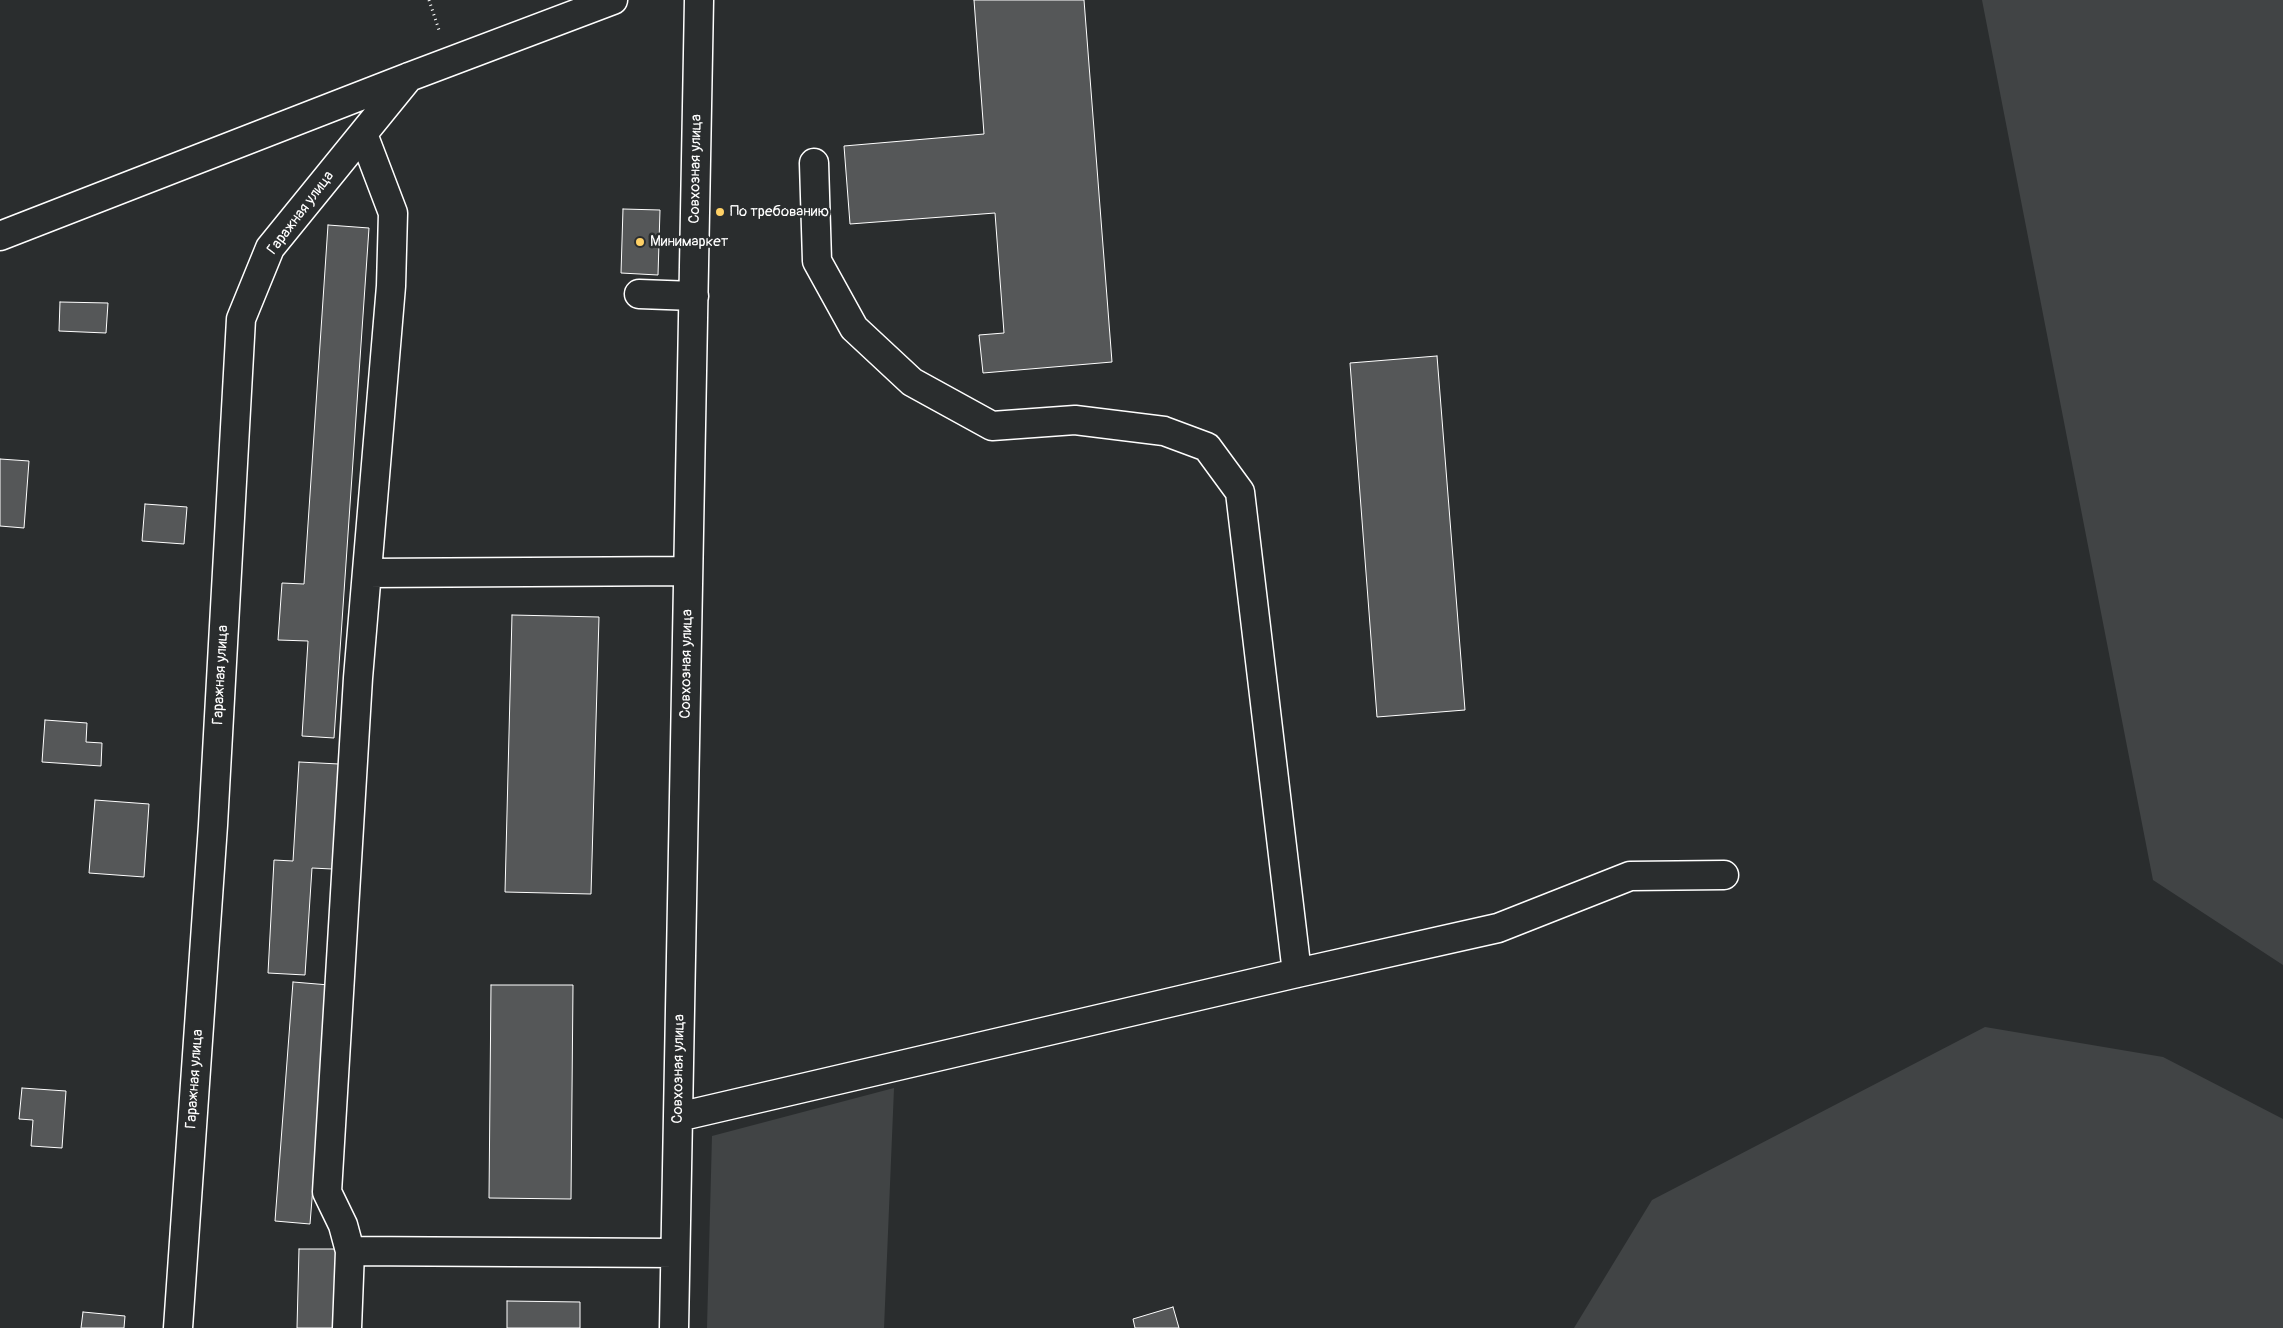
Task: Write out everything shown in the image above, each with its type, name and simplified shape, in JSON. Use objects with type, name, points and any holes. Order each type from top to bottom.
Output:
[{"type":"street","points":[[0,236],[410,76],[613,0]]},
{"type":"street","name":"Совхозная улица","points":[[674,1328],[699,0]]},
{"type":"street","name":"Гаражная улица","points":[[178,1328],[214,816],[241,320],[270,248],[410,76]]},
{"type":"street","points":[[348,1328],[350,1251],[343,1225],[327,1192],[358,678],[391,286],[393,213],[363,134]]},
{"type":"street","points":[[814,163],[817,261],[854,328],[912,382],[992,426],[1075,420],[1164,431],[1207,447],[1240,492],[1297,973]]},
{"type":"street","points":[[640,294],[694,296]]},
{"type":"street","points":[[367,573],[688,571]]},
{"type":"street","points":[[678,1117],[1498,928],[1630,876],[1724,874]]},
{"type":"street","points":[[350,1251],[675,1253]]},
{"type":"shaded area","points":[[1982,0],[2283,0],[2283,965],[2153,880]]},
{"type":"shaded area","points":[[1985,1027],[2163,1057],[2283,1119],[2283,1328],[1574,1328],[1652,1200]]},
{"type":"shaded area","points":[[894,1088],[884,1328],[707,1328],[712,1136]]},
{"type":"building","points":[[974,0],[1084,0],[1112,362],[983,373],[979,335],[1004,333],[995,213],[850,224],[844,146],[984,134]]},
{"type":"building","name":"Минимаркет","points":[[623,209],[660,210],[658,275],[621,273]]},
{"type":"building","points":[[328,225],[369,228],[334,738],[302,736],[308,641],[278,640],[282,583],[304,584]]},
{"type":"building","points":[[60,302],[108,303],[106,333],[59,331]]},
{"type":"building","points":[[1437,356],[1465,710],[1377,717],[1350,363]]},
{"type":"building","points":[[0,459],[29,461],[24,528],[0,526]]},
{"type":"building","points":[[145,504],[187,507],[184,544],[142,541]]},
{"type":"building","points":[[512,615],[599,617],[591,894],[505,892]]},
{"type":"building","points":[[45,720],[87,723],[86,742],[102,743],[101,766],[42,762]]},
{"type":"building","points":[[299,762],[339,764],[332,869],[312,868],[305,975],[268,973],[274,860],[293,861]]},
{"type":"building","points":[[95,800],[149,804],[144,877],[89,873]]},
{"type":"building","points":[[293,982],[329,985],[310,1224],[275,1221]]},
{"type":"building","points":[[491,985],[573,985],[571,1199],[489,1198]]},
{"type":"building","points":[[22,1088],[66,1091],[62,1148],[31,1146],[33,1120],[19,1119]]},
{"type":"building","points":[[299,1249],[339,1249],[337,1328],[297,1328]]},
{"type":"building","points":[[507,1301],[580,1302],[580,1328],[507,1328]]},
{"type":"building","points":[[1173,1307],[1179,1328],[1135,1328],[1133,1319]]},
{"type":"building","points":[[83,1312],[125,1316],[124,1328],[81,1328]]},
{"type":"place","name":"По требованию","points":[[720,212]]},
{"type":"place","name":"Минимаркет","points":[[640,242]]}]
